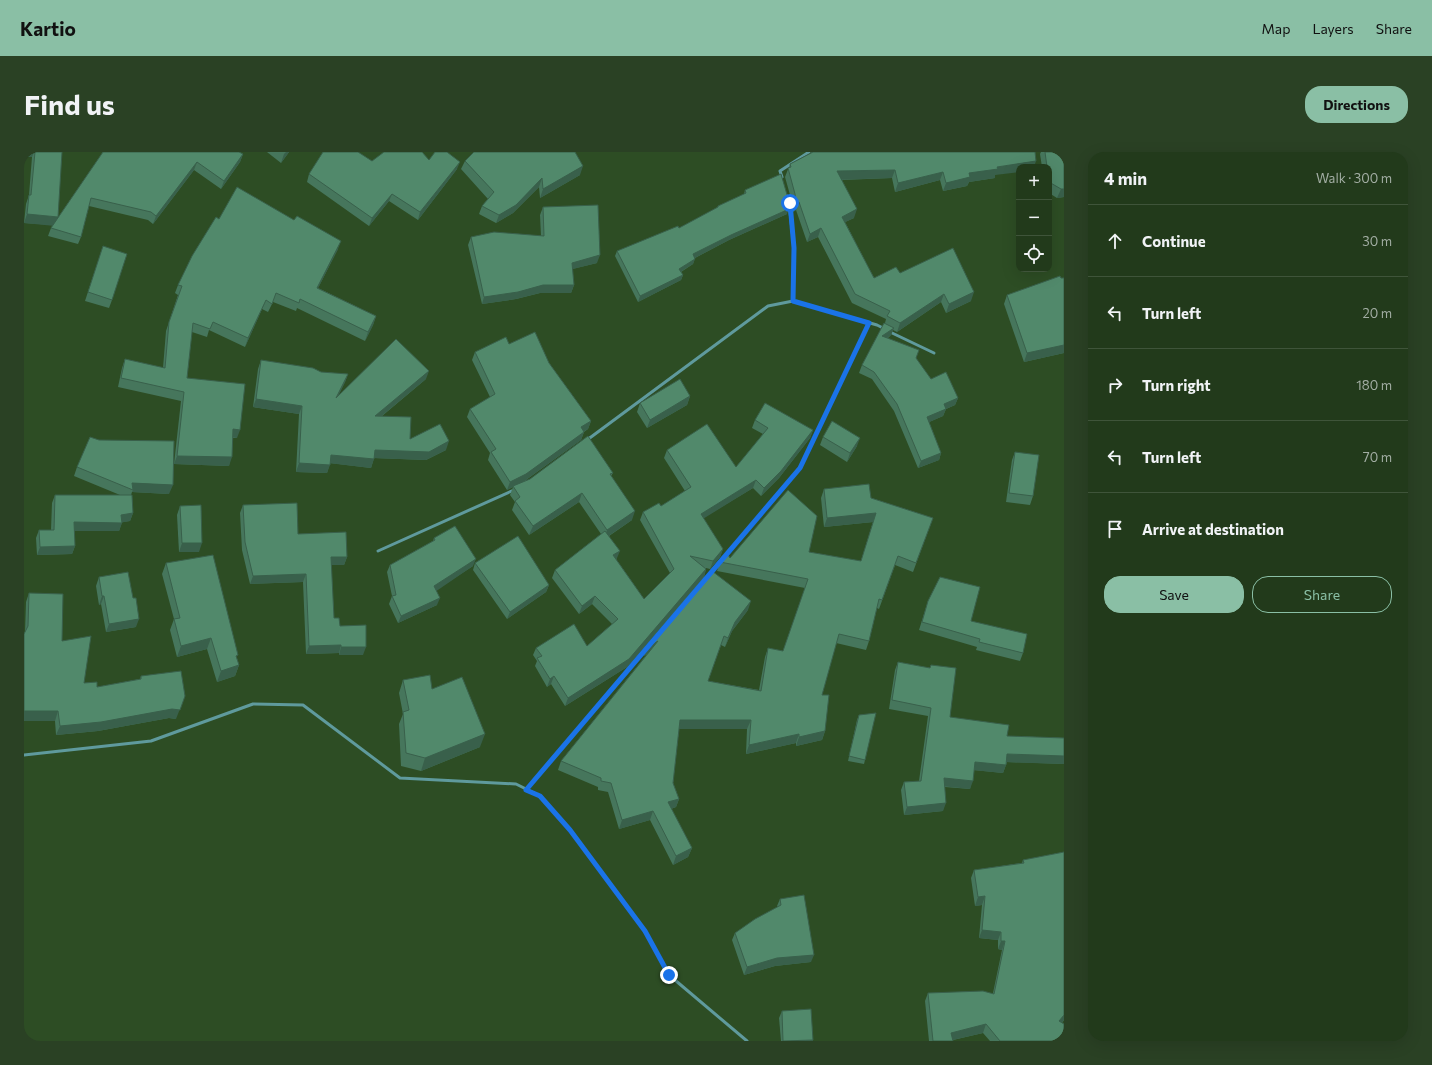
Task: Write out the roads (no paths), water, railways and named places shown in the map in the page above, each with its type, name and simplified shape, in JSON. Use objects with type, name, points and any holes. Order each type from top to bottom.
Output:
[{"type":"lane","points":[[784,184],[780,171],[809,152]]},
{"type":"lane","points":[[786,190],[790,203],[794,248],[793,301]]},
{"type":"lane","points":[[583,443],[768,306],[793,301],[877,325],[934,353]]},
{"type":"lane","points":[[707,577],[800,468],[869,323]]},
{"type":"lane","points":[[378,552],[518,488]]},
{"type":"lane","points":[[526,790],[697,589]]},
{"type":"lane","points":[[24,755],[151,741],[253,704],[303,705],[400,778],[516,784],[540,796],[570,830],[645,931],[669,975],[747,1041]]}]
